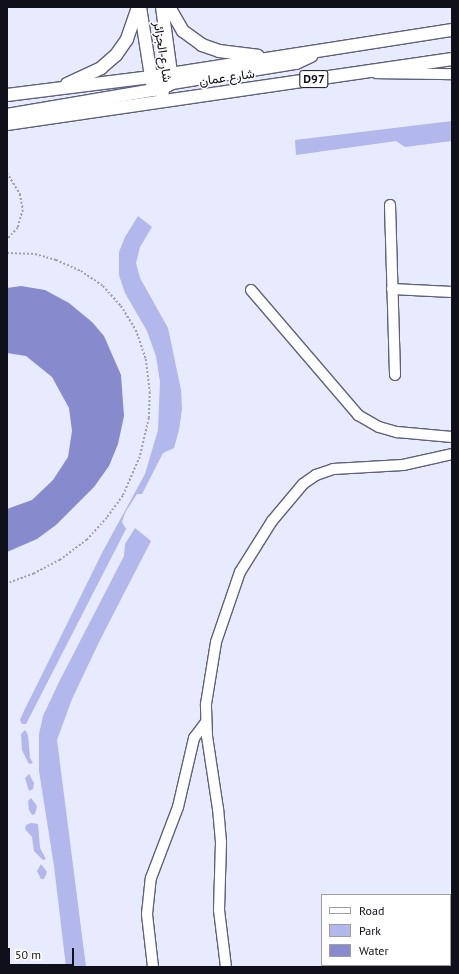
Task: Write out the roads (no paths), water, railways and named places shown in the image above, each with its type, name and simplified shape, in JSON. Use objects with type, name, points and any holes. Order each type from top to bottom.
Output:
[{"type":"main road","name":"شارع الجزائر","points":[[139,7],[151,77],[159,102]]},
{"type":"main road","points":[[55,89],[101,68],[116,56],[127,39],[139,7]]},
{"type":"main road","name":"شارع الجزائر","points":[[162,7],[175,99]]},
{"type":"main road","points":[[169,7],[183,31],[202,45],[219,51],[275,57]]},
{"type":"main road","name":"شارع عمان","points":[[7,95],[151,77],[171,78],[275,57],[452,30]]},
{"type":"main road","points":[[7,115],[154,90],[171,78],[296,63],[319,51]]},
{"type":"main road","name":"شارع عمان","points":[[7,124],[452,59]]},
{"type":"main road","points":[[159,102],[162,91],[171,78]]},
{"type":"lane","points":[[364,72],[452,74]]},
{"type":"lane","points":[[390,205],[395,376]]},
{"type":"lane","points":[[392,288],[452,292]]},
{"type":"lane","points":[[251,290],[358,415],[379,427],[397,432],[452,437]]},
{"type":"lane","points":[[226,967],[219,910],[221,842],[206,722],[212,659],[232,591],[260,537],[298,489],[308,479],[324,471],[403,465],[452,454]]},
{"type":"lane","points":[[153,967],[147,914],[151,878],[178,807],[194,738],[206,722]]},
{"type":"water","points":[[21,286],[45,290],[69,303],[92,322],[104,336],[121,375],[124,416],[118,444],[109,466],[94,487],[56,525],[37,539],[7,552],[7,509],[32,500],[53,480],[68,457],[72,431],[69,408],[52,377],[26,356],[7,353],[7,288]]}]
